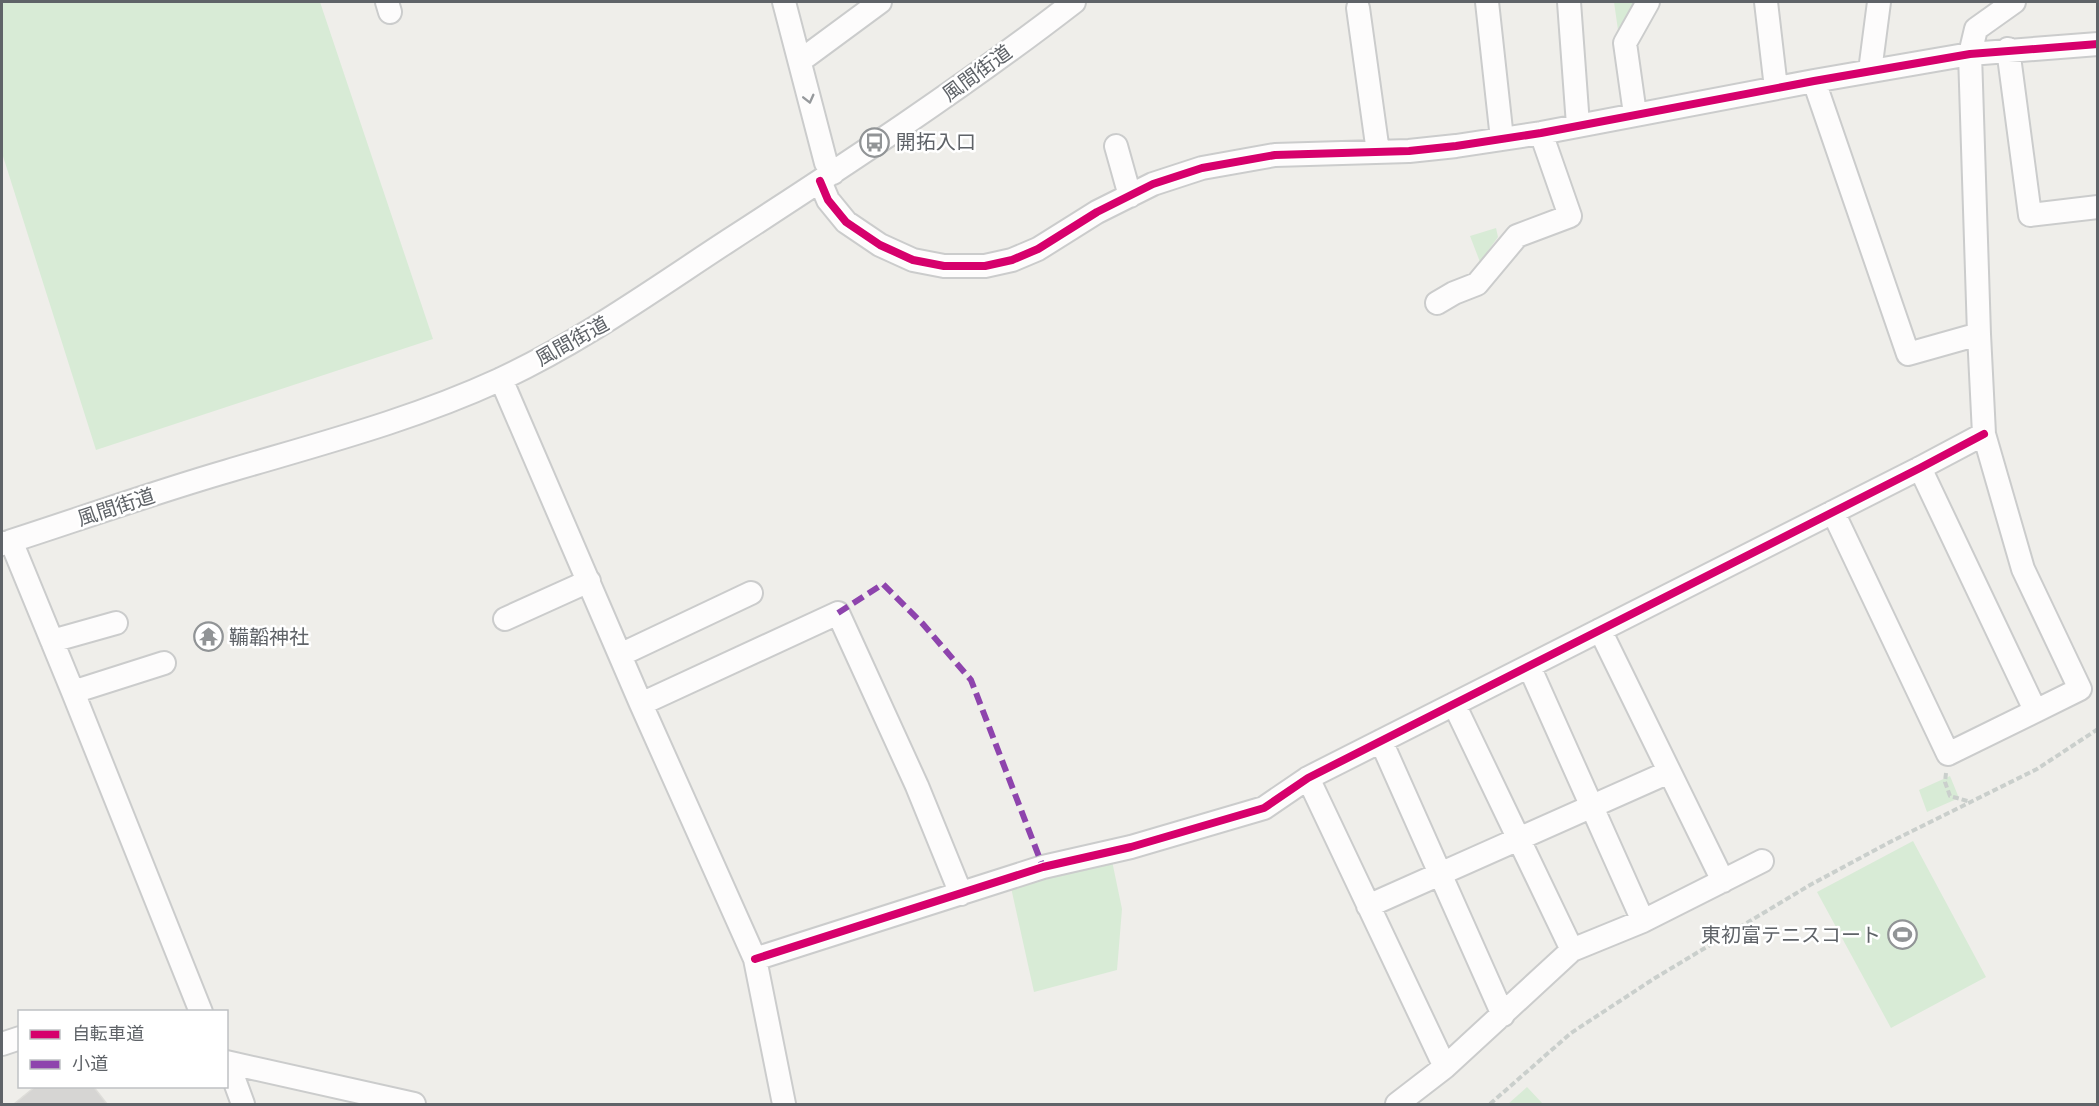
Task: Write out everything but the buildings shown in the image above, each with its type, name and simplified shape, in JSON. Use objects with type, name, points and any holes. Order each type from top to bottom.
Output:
[{"type":"street","points":[[784,2],[826,163],[828,200],[846,222],[880,245],[913,260],[944,266],[985,266],[1012,260],[1038,249],[1097,212],[1153,184],[1202,168],[1275,155],[1378,152],[1456,146],[1541,133],[1970,54],[2008,49],[2097,44]]},
{"type":"street","points":[[800,61],[880,2]]},
{"type":"street","name":"風間街道","points":[[6,542],[216,474],[402,419],[454,400],[501,379],[566,346],[616,316],[827,177],[946,95],[1074,2]]},
{"type":"street","points":[[1487,2],[1502,139]]},
{"type":"street","points":[[1569,2],[1578,125]]},
{"type":"street","points":[[1635,114],[1625,44],[1648,2]]},
{"type":"street","points":[[1766,2],[1776,88]]},
{"type":"street","points":[[1870,71],[1880,2]]},
{"type":"street","points":[[1833,512],[1948,754],[2080,689],[2023,569],[1984,434],[1970,54],[1976,28],[2014,2]]},
{"type":"street","points":[[1358,8],[1378,152]]},
{"type":"street","points":[[2008,49],[2030,215],[2097,207]]},
{"type":"street","points":[[1814,81],[1908,354],[1979,334]]},
{"type":"street","points":[[1437,303],[1477,284],[1517,236],[1570,216],[1541,133]]},
{"type":"street","points":[[1116,146],[1130,196]]},
{"type":"street","points":[[501,379],[641,704],[755,959],[783,1104]]},
{"type":"street","points":[[755,959],[1043,867],[1131,847],[1264,808],[1308,778],[1984,434]]},
{"type":"street","points":[[1920,468],[2035,710]]},
{"type":"street","points":[[6,542],[74,692],[201,1010]]},
{"type":"street","points":[[505,619],[589,580]]},
{"type":"street","points":[[620,655],[751,593]]},
{"type":"street","points":[[641,704],[838,613],[917,786],[961,894]]},
{"type":"street","points":[[52,641],[116,623]]},
{"type":"street","points":[[1600,630],[1723,882]]},
{"type":"street","points":[[74,692],[164,663]]},
{"type":"street","points":[[1529,666],[1643,921]]},
{"type":"street","points":[[1455,704],[1572,950]]},
{"type":"street","points":[[1381,741],[1503,1015]]},
{"type":"street","points":[[1368,906],[1669,772]]},
{"type":"street","points":[[1308,778],[1446,1067]]},
{"type":"street","points":[[1397,1104],[1446,1067],[1572,950],[1643,921],[1762,861]]},
{"type":"street","points":[[2,1044],[18,1039]]},
{"type":"street","points":[[228,1062],[414,1104]]},
{"type":"street","points":[[228,1065],[243,1104]]},
{"type":"path","points":[[1490,1104],[1571,1034],[1655,978],[1810,885],[2037,769],[2097,729]]},
{"type":"path","points":[[1948,754],[1945,782],[1950,796],[1971,802]]},
{"type":"green space","points":[[2,2],[320,2],[433,339],[96,450],[2,153]]},
{"type":"green space","points":[[1614,2],[1639,2],[1622,30],[1618,30]]},
{"type":"green space","points":[[1496,228],[1498,237],[1480,262],[1470,236]]},
{"type":"green space","points":[[1950,776],[1959,798],[1927,812],[1919,790]]},
{"type":"green space","name":"東初富テニスコート","points":[[1913,841],[1986,977],[1891,1028],[1817,892]]},
{"type":"green space","points":[[1111,856],[1122,909],[1117,970],[1034,992],[1010,883]]},
{"type":"green space","points":[[1527,1087],[1543,1104],[1508,1104]]},
{"type":"marked path","points":[[838,613],[883,584],[922,623],[971,680],[1043,867]]},
{"type":"cycle path","points":[[820,181],[828,200],[846,222],[880,245],[913,260],[944,266],[985,266],[1012,260],[1038,249],[1097,212],[1153,184],[1202,168],[1275,155],[1409,151],[1456,146],[1541,133],[1970,54],[2098,44]]},
{"type":"cycle path","points":[[755,959],[1043,867],[1131,847],[1264,808],[1308,778],[1984,434]]},
{"type":"place","name":"開拓入口","points":[[875,142]]},
{"type":"place","name":"鞴韜神社","points":[[208,637]]},
{"type":"place","name":"東初富テニスコート","points":[[1902,935]]}]
